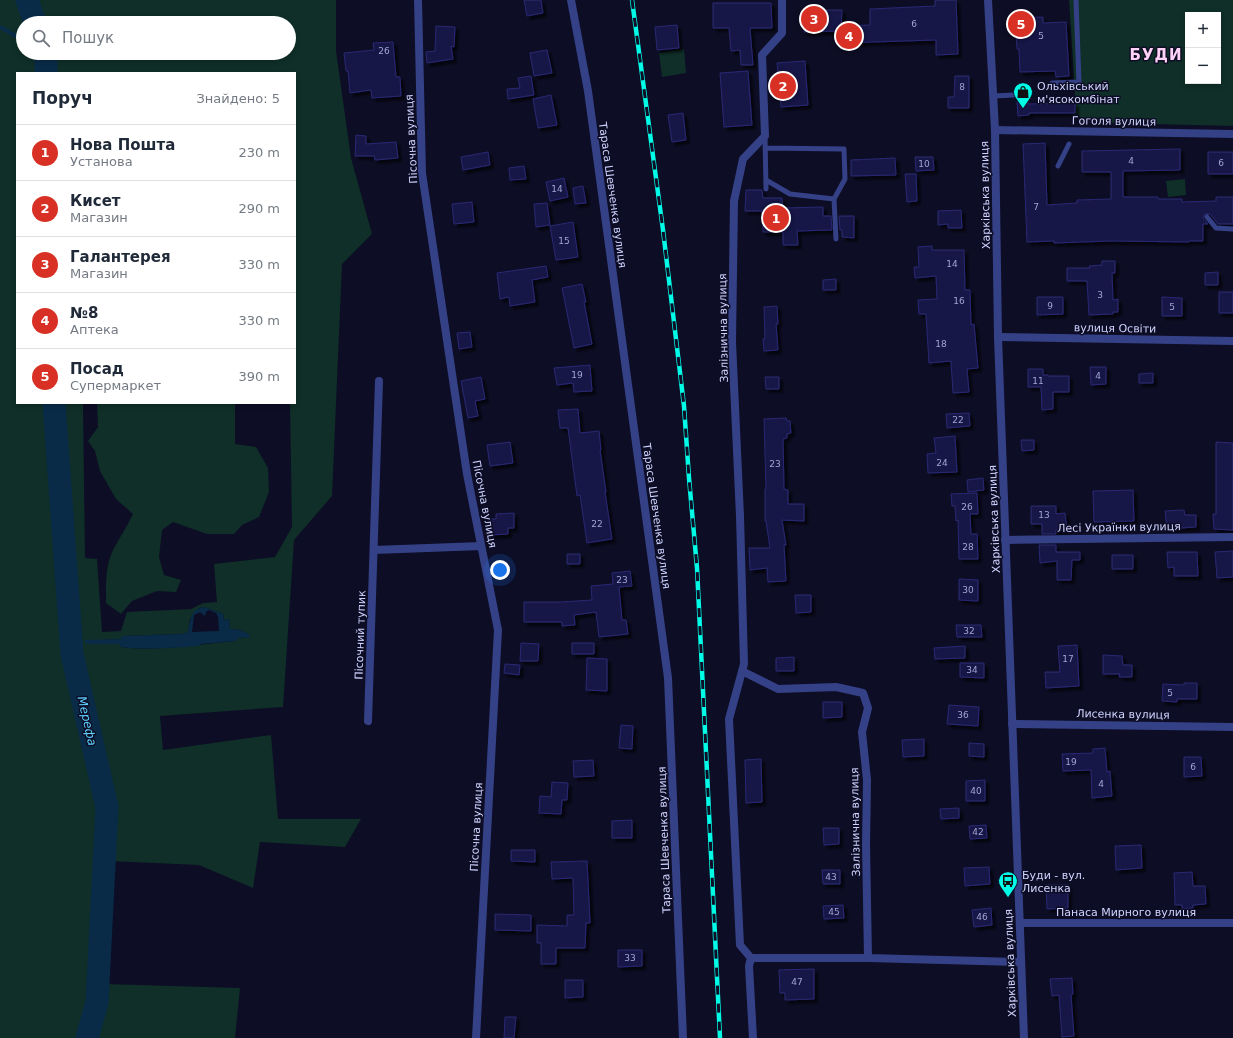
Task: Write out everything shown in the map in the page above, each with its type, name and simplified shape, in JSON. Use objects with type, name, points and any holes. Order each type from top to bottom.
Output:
[{"type":"street","name":"Пісочна вулиця","points":[[418,0],[422,173],[467,474],[498,630],[476,1038]]},
{"type":"street","name":"Тараса Шевченка вулиця","points":[[571,0],[588,91],[668,678],[683,1038]]},
{"type":"street","points":[[765,136],[762,55],[782,33],[782,0]]},
{"type":"street","name":"Харківська вулиця","points":[[988,0],[995,130],[998,337],[1024,1038]]},
{"type":"street","name":"Гоголя вулиця","points":[[995,130],[1233,134]]},
{"type":"street","name":"Залізнична вулиця","points":[[751,958],[740,945],[729,719],[744,664],[740,516],[732,342],[734,201],[743,159],[765,136]]},
{"type":"street","name":"вулиця Освіти","points":[[998,337],[1233,341]]},
{"type":"street","name":"Пісочний тупик","points":[[368,721],[379,381]]},
{"type":"street","name":"Лесі Українки вулиця","points":[[1005,540],[1233,537]]},
{"type":"street","points":[[374,550],[481,546]]},
{"type":"street","name":"Залізнична вулиця","points":[[742,671],[778,689],[836,687],[863,692],[868,708],[862,732],[868,780],[866,851],[868,958]]},
{"type":"street","name":"Лисенка вулиця","points":[[1012,724],[1233,727]]},
{"type":"street","name":"Панаса Мирного вулиця","points":[[1020,923],[1233,923]]},
{"type":"street","points":[[753,1038],[749,966],[751,958],[868,958],[1021,962]]},
{"type":"lane","points":[[1052,83],[1079,82],[1076,0]]},
{"type":"lane","points":[[993,96],[1014,95]]},
{"type":"lane","points":[[765,136],[766,189]]},
{"type":"lane","points":[[1058,166],[1069,144]]},
{"type":"lane","points":[[765,148],[844,149],[845,179],[834,199],[836,239]]},
{"type":"lane","points":[[766,180],[790,194],[834,199]]},
{"type":"lane","points":[[1207,217],[1216,228],[1233,229]]},
{"type":"green space","points":[[0,0],[336,0],[336,51],[351,158],[372,234],[342,264],[332,496],[294,540],[283,707],[160,716],[163,750],[271,735],[278,819],[361,819],[345,847],[260,842],[253,888],[199,865],[110,861],[110,926],[105,984],[240,988],[235,1038],[0,1038]],"holes":[[[204,607],[223,614],[224,620],[229,619],[230,629],[240,630],[249,634],[248,637],[239,638],[235,641],[150,649],[121,647],[120,644],[85,641],[121,639],[123,636],[182,634],[188,632],[190,619],[199,608]]]},
{"type":"green space","points":[[1069,0],[1233,0],[1233,126],[1113,123],[1073,116],[1076,111]]},
{"type":"green space","points":[[684,49],[686,73],[662,77],[659,53]]},
{"type":"green space","points":[[1185,179],[1186,195],[1168,197],[1166,181]]},
{"type":"green space","points":[[97,404],[235,404],[235,444],[256,447],[268,468],[269,492],[259,517],[242,525],[234,534],[207,534],[173,522],[162,530],[159,557],[164,575],[181,580],[176,592],[157,591],[132,601],[121,614],[106,603],[107,569],[110,556],[133,514],[116,499],[100,471],[95,451],[88,441],[98,427]]},
{"type":"water","points":[[204,607],[223,614],[224,620],[229,619],[230,629],[240,630],[249,634],[250,637],[239,638],[235,641],[202,644],[197,646],[159,648],[131,648],[121,647],[120,644],[85,643],[85,640],[121,639],[122,636],[182,634],[188,632],[192,616],[199,608]],"holes":[[[209,610],[216,613],[218,617],[219,631],[192,632],[194,615],[200,612],[205,616],[206,612]]]},
{"type":"building","points":[[524,0],[541,0],[543,13],[527,16]]},
{"type":"building","points":[[935,0],[956,0],[958,54],[936,55],[936,40],[842,43],[842,26],[870,25],[870,9],[935,6]]},
{"type":"building","points":[[713,3],[771,3],[772,28],[750,28],[753,65],[741,65],[740,50],[731,51],[729,28],[713,28]]},
{"type":"building","points":[[803,10],[842,10],[841,31],[804,32]]},
{"type":"building","points":[[1043,17],[1043,23],[1066,22],[1069,76],[1056,77],[1055,71],[1020,72],[1015,18]]},
{"type":"building","points":[[677,25],[679,48],[657,50],[655,27]]},
{"type":"building","points":[[436,26],[455,27],[454,47],[451,46],[453,59],[427,63],[426,52],[435,51]]},
{"type":"building","points":[[393,42],[396,77],[400,77],[401,96],[372,98],[371,90],[350,93],[348,71],[346,71],[344,53],[374,50],[373,43]]},
{"type":"building","points":[[547,50],[552,73],[534,76],[530,53]]},
{"type":"building","points":[[805,61],[808,105],[781,107],[777,63]]},
{"type":"building","points":[[748,71],[752,125],[724,127],[720,73]]},
{"type":"building","points":[[531,76],[534,95],[508,99],[507,89],[520,88],[518,78]]},
{"type":"building","points":[[955,76],[969,76],[969,108],[948,108],[948,97],[954,97]]},
{"type":"building","points":[[551,95],[557,125],[538,128],[533,99]]},
{"type":"building","points":[[1017,102],[1028,102],[1028,104],[1075,103],[1075,113],[1029,113],[1029,115],[1018,116]]},
{"type":"building","points":[[683,113],[686,140],[672,142],[668,115]]},
{"type":"building","points":[[356,135],[366,136],[366,144],[396,142],[398,158],[375,160],[374,156],[355,156]]},
{"type":"building","points":[[1045,143],[1047,205],[1077,203],[1077,200],[1111,199],[1111,172],[1082,172],[1082,151],[1180,149],[1180,170],[1123,171],[1123,197],[1182,199],[1182,202],[1216,201],[1216,197],[1233,197],[1233,224],[1218,224],[1210,214],[1205,214],[1203,218],[1208,224],[1203,224],[1203,241],[1027,242],[1023,144]]},
{"type":"building","points":[[488,152],[490,165],[463,170],[461,157]]},
{"type":"building","points":[[1208,152],[1233,152],[1233,174],[1208,174]]},
{"type":"building","points":[[915,157],[933,157],[934,170],[916,171]]},
{"type":"building","points":[[895,158],[896,175],[851,176],[851,160]]},
{"type":"building","points":[[524,166],[526,179],[510,180],[509,168]]},
{"type":"building","points":[[905,174],[916,174],[917,201],[907,202]]},
{"type":"building","points":[[564,178],[568,197],[550,201],[546,182]]},
{"type":"building","points":[[583,186],[586,203],[575,204],[573,188]]},
{"type":"building","points":[[746,190],[762,190],[763,198],[782,198],[783,208],[823,207],[823,216],[831,216],[832,230],[797,231],[798,245],[783,245],[783,232],[763,232],[762,211],[745,211]]},
{"type":"building","points":[[472,202],[474,222],[454,224],[452,204]]},
{"type":"building","points":[[547,203],[550,225],[536,227],[534,204]]},
{"type":"building","points":[[961,210],[962,228],[948,228],[948,224],[938,225],[938,211]]},
{"type":"building","points":[[839,216],[854,216],[854,238],[842,237]]},
{"type":"building","points":[[573,222],[578,257],[556,260],[550,226]]},
{"type":"building","points":[[932,246],[932,250],[964,250],[965,290],[970,290],[971,325],[974,324],[978,368],[967,369],[969,392],[953,393],[951,361],[929,363],[926,314],[919,314],[918,300],[937,299],[936,276],[915,278],[914,267],[919,267],[918,247]]},
{"type":"building","points":[[1102,261],[1115,261],[1115,273],[1112,273],[1113,300],[1118,299],[1118,312],[1113,312],[1113,314],[1089,315],[1087,281],[1067,281],[1067,268],[1090,268],[1089,266],[1102,265]]},
{"type":"building","points":[[546,266],[548,277],[532,280],[535,302],[510,306],[509,297],[500,299],[497,273]]},
{"type":"building","points":[[1218,272],[1218,285],[1205,285],[1205,273]]},
{"type":"building","points":[[836,279],[836,290],[823,290],[823,280]]},
{"type":"building","points":[[582,284],[592,344],[574,348],[562,288]]},
{"type":"building","points":[[1219,292],[1233,292],[1233,313],[1219,313]]},
{"type":"building","points":[[1037,297],[1063,297],[1063,314],[1037,315]]},
{"type":"building","points":[[1162,297],[1182,298],[1182,316],[1162,316]]},
{"type":"building","points":[[777,306],[778,324],[776,324],[778,350],[764,351],[764,307]]},
{"type":"building","points":[[470,332],[472,347],[459,349],[457,333]]},
{"type":"building","points":[[590,365],[592,391],[574,392],[573,383],[557,385],[554,368]]},
{"type":"building","points":[[1090,367],[1106,367],[1106,384],[1091,385]]},
{"type":"building","points":[[1028,369],[1043,369],[1043,375],[1048,376],[1069,376],[1069,392],[1053,392],[1053,409],[1042,410],[1041,387],[1028,387]]},
{"type":"building","points":[[1153,373],[1153,383],[1139,383],[1139,374]]},
{"type":"building","points":[[481,377],[485,399],[475,401],[478,416],[468,418],[461,381]]},
{"type":"building","points":[[765,377],[779,377],[779,389],[766,389]]},
{"type":"building","points":[[578,409],[580,433],[599,431],[605,492],[612,539],[587,543],[580,495],[577,496],[568,428],[560,428],[558,410]]},
{"type":"building","points":[[969,413],[970,426],[947,428],[946,414]]},
{"type":"building","points":[[786,418],[787,421],[790,421],[791,433],[787,434],[787,438],[783,439],[784,489],[788,490],[788,504],[804,504],[804,521],[782,520],[786,545],[784,545],[786,581],[768,582],[767,568],[750,570],[749,548],[770,548],[765,521],[766,489],[764,419]]},
{"type":"building","points":[[955,436],[957,472],[928,473],[927,454],[936,453],[934,438]]},
{"type":"building","points":[[1021,440],[1034,440],[1034,450],[1022,451]]},
{"type":"building","points":[[510,442],[513,463],[490,466],[487,445]]},
{"type":"building","points":[[1216,442],[1233,443],[1233,530],[1214,529],[1213,514],[1216,514]]},
{"type":"building","points":[[983,478],[984,490],[968,492],[967,480]]},
{"type":"building","points":[[1133,490],[1134,521],[1094,522],[1093,491]]},
{"type":"building","points":[[977,493],[978,514],[970,514],[971,534],[977,534],[978,559],[959,559],[958,520],[956,521],[955,506],[952,506],[951,494]]},
{"type":"building","points":[[1031,506],[1056,506],[1056,514],[1065,513],[1067,530],[1056,530],[1056,534],[1042,534],[1042,524],[1031,524]]},
{"type":"building","points":[[1184,510],[1185,515],[1196,515],[1196,527],[1167,529],[1165,511]]},
{"type":"building","points":[[514,513],[514,528],[508,528],[508,534],[491,535],[491,519],[496,519],[496,514]]},
{"type":"building","points":[[1039,545],[1056,545],[1056,552],[1080,552],[1080,560],[1072,560],[1071,580],[1057,580],[1057,561],[1040,563]]},
{"type":"building","points":[[1233,551],[1233,577],[1217,578],[1215,552]]},
{"type":"building","points":[[1167,552],[1197,552],[1198,576],[1174,576],[1174,567],[1168,568]]},
{"type":"building","points":[[567,554],[580,554],[580,564],[567,564]]},
{"type":"building","points":[[1112,555],[1133,555],[1133,569],[1112,569]]},
{"type":"building","points":[[630,571],[632,586],[619,587],[622,620],[626,620],[628,634],[599,637],[596,612],[574,615],[575,625],[562,626],[562,622],[524,622],[524,602],[592,600],[591,586],[613,584],[612,573]]},
{"type":"building","points":[[959,579],[978,580],[978,601],[959,600]]},
{"type":"building","points":[[795,595],[811,595],[811,612],[796,613]]},
{"type":"building","points":[[956,625],[981,625],[982,637],[957,637]]},
{"type":"building","points":[[521,643],[539,644],[538,661],[520,661]]},
{"type":"building","points":[[572,643],[594,643],[594,654],[572,654]]},
{"type":"building","points":[[1077,645],[1079,686],[1046,688],[1045,672],[1060,672],[1058,646]]},
{"type":"building","points":[[965,646],[965,658],[935,659],[934,648]]},
{"type":"building","points":[[1103,655],[1122,656],[1123,665],[1132,665],[1132,677],[1119,677],[1120,674],[1103,674]]},
{"type":"building","points":[[794,657],[794,671],[776,671],[776,658]]},
{"type":"building","points":[[587,658],[607,659],[607,691],[586,690]]},
{"type":"building","points":[[960,663],[984,663],[984,678],[960,677]]},
{"type":"building","points":[[505,664],[520,665],[519,675],[504,673]]},
{"type":"building","points":[[1184,683],[1197,683],[1197,699],[1177,699],[1177,702],[1162,701],[1163,684],[1184,685]]},
{"type":"building","points":[[823,702],[842,702],[842,717],[823,718]]},
{"type":"building","points":[[949,705],[979,707],[978,726],[947,724]]},
{"type":"building","points":[[621,725],[633,726],[632,749],[619,748]]},
{"type":"building","points":[[924,739],[924,756],[903,757],[902,740]]},
{"type":"building","points":[[969,743],[984,744],[984,757],[969,756]]},
{"type":"building","points":[[1105,748],[1107,772],[1110,771],[1112,796],[1092,798],[1091,770],[1063,771],[1062,754],[1093,753],[1093,749]]},
{"type":"building","points":[[1184,757],[1201,757],[1202,776],[1184,777]]},
{"type":"building","points":[[761,759],[762,802],[746,803],[745,760]]},
{"type":"building","points":[[593,760],[594,776],[574,777],[573,761]]},
{"type":"building","points":[[985,780],[985,801],[966,801],[966,781]]},
{"type":"building","points":[[552,782],[568,783],[567,800],[562,800],[561,814],[539,813],[540,796],[551,797]]},
{"type":"building","points":[[959,808],[959,818],[941,819],[940,809]]},
{"type":"building","points":[[632,820],[632,838],[612,838],[612,821]]},
{"type":"building","points":[[986,825],[987,838],[970,839],[969,826]]},
{"type":"building","points":[[823,828],[839,828],[839,844],[824,845]]},
{"type":"building","points":[[1141,845],[1142,868],[1116,870],[1115,846]]},
{"type":"building","points":[[511,850],[535,850],[535,862],[511,861]]},
{"type":"building","points":[[587,861],[590,923],[586,923],[585,948],[556,948],[556,964],[541,964],[541,943],[537,943],[537,925],[567,926],[567,915],[574,915],[573,878],[552,879],[551,862]]},
{"type":"building","points":[[989,867],[990,884],[965,886],[964,868]]},
{"type":"building","points":[[822,870],[840,870],[840,884],[823,884]]},
{"type":"building","points":[[1192,872],[1193,886],[1205,886],[1206,904],[1193,905],[1193,908],[1182,909],[1182,905],[1175,905],[1174,873]]},
{"type":"building","points":[[1046,885],[1068,885],[1068,908],[1047,909]]},
{"type":"building","points":[[843,905],[844,918],[824,919],[823,906]]},
{"type":"building","points":[[991,908],[992,925],[974,927],[972,910]]},
{"type":"building","points":[[495,914],[531,915],[531,931],[495,930]]},
{"type":"building","points":[[618,950],[642,950],[642,966],[618,967]]},
{"type":"building","points":[[814,969],[814,999],[785,1000],[785,993],[780,993],[779,970]]},
{"type":"building","points":[[1072,978],[1073,994],[1071,995],[1074,1036],[1062,1037],[1059,995],[1052,996],[1050,979]]},
{"type":"building","points":[[565,980],[583,980],[583,997],[565,998]]},
{"type":"building","points":[[505,1017],[516,1017],[514,1038],[504,1038]]},
{"type":"waterway","name":"Мерефа","points":[[27,0],[33,16]]},
{"type":"waterway","points":[[0,27],[16,36]]},
{"type":"waterway","name":"Мерефа","points":[[46,60],[46,72]]},
{"type":"waterway","name":"Мерефа","points":[[54,404],[72,654],[107,807],[97,1003],[87,1038]]},
{"type":"railway","points":[[632,0],[663,230],[684,406],[697,568],[720,1038]]},
{"type":"place","name":"Галантерея","points":[[814,19]]},
{"type":"place","name":"Посад","points":[[1021,24]]},
{"type":"place","name":"№8","points":[[849,36]]},
{"type":"place","name":"Кисет","points":[[783,86]]},
{"type":"place","name":"Ольхівський м'ясокомбінат","points":[[1023,109]]},
{"type":"place","name":"Нова Пошта","points":[[776,218]]},
{"type":"place","name":"Буди - вул. Лисенка","points":[[1008,898]]},
{"type":"district","name":"БУДИ","points":[[1156,55]]}]
